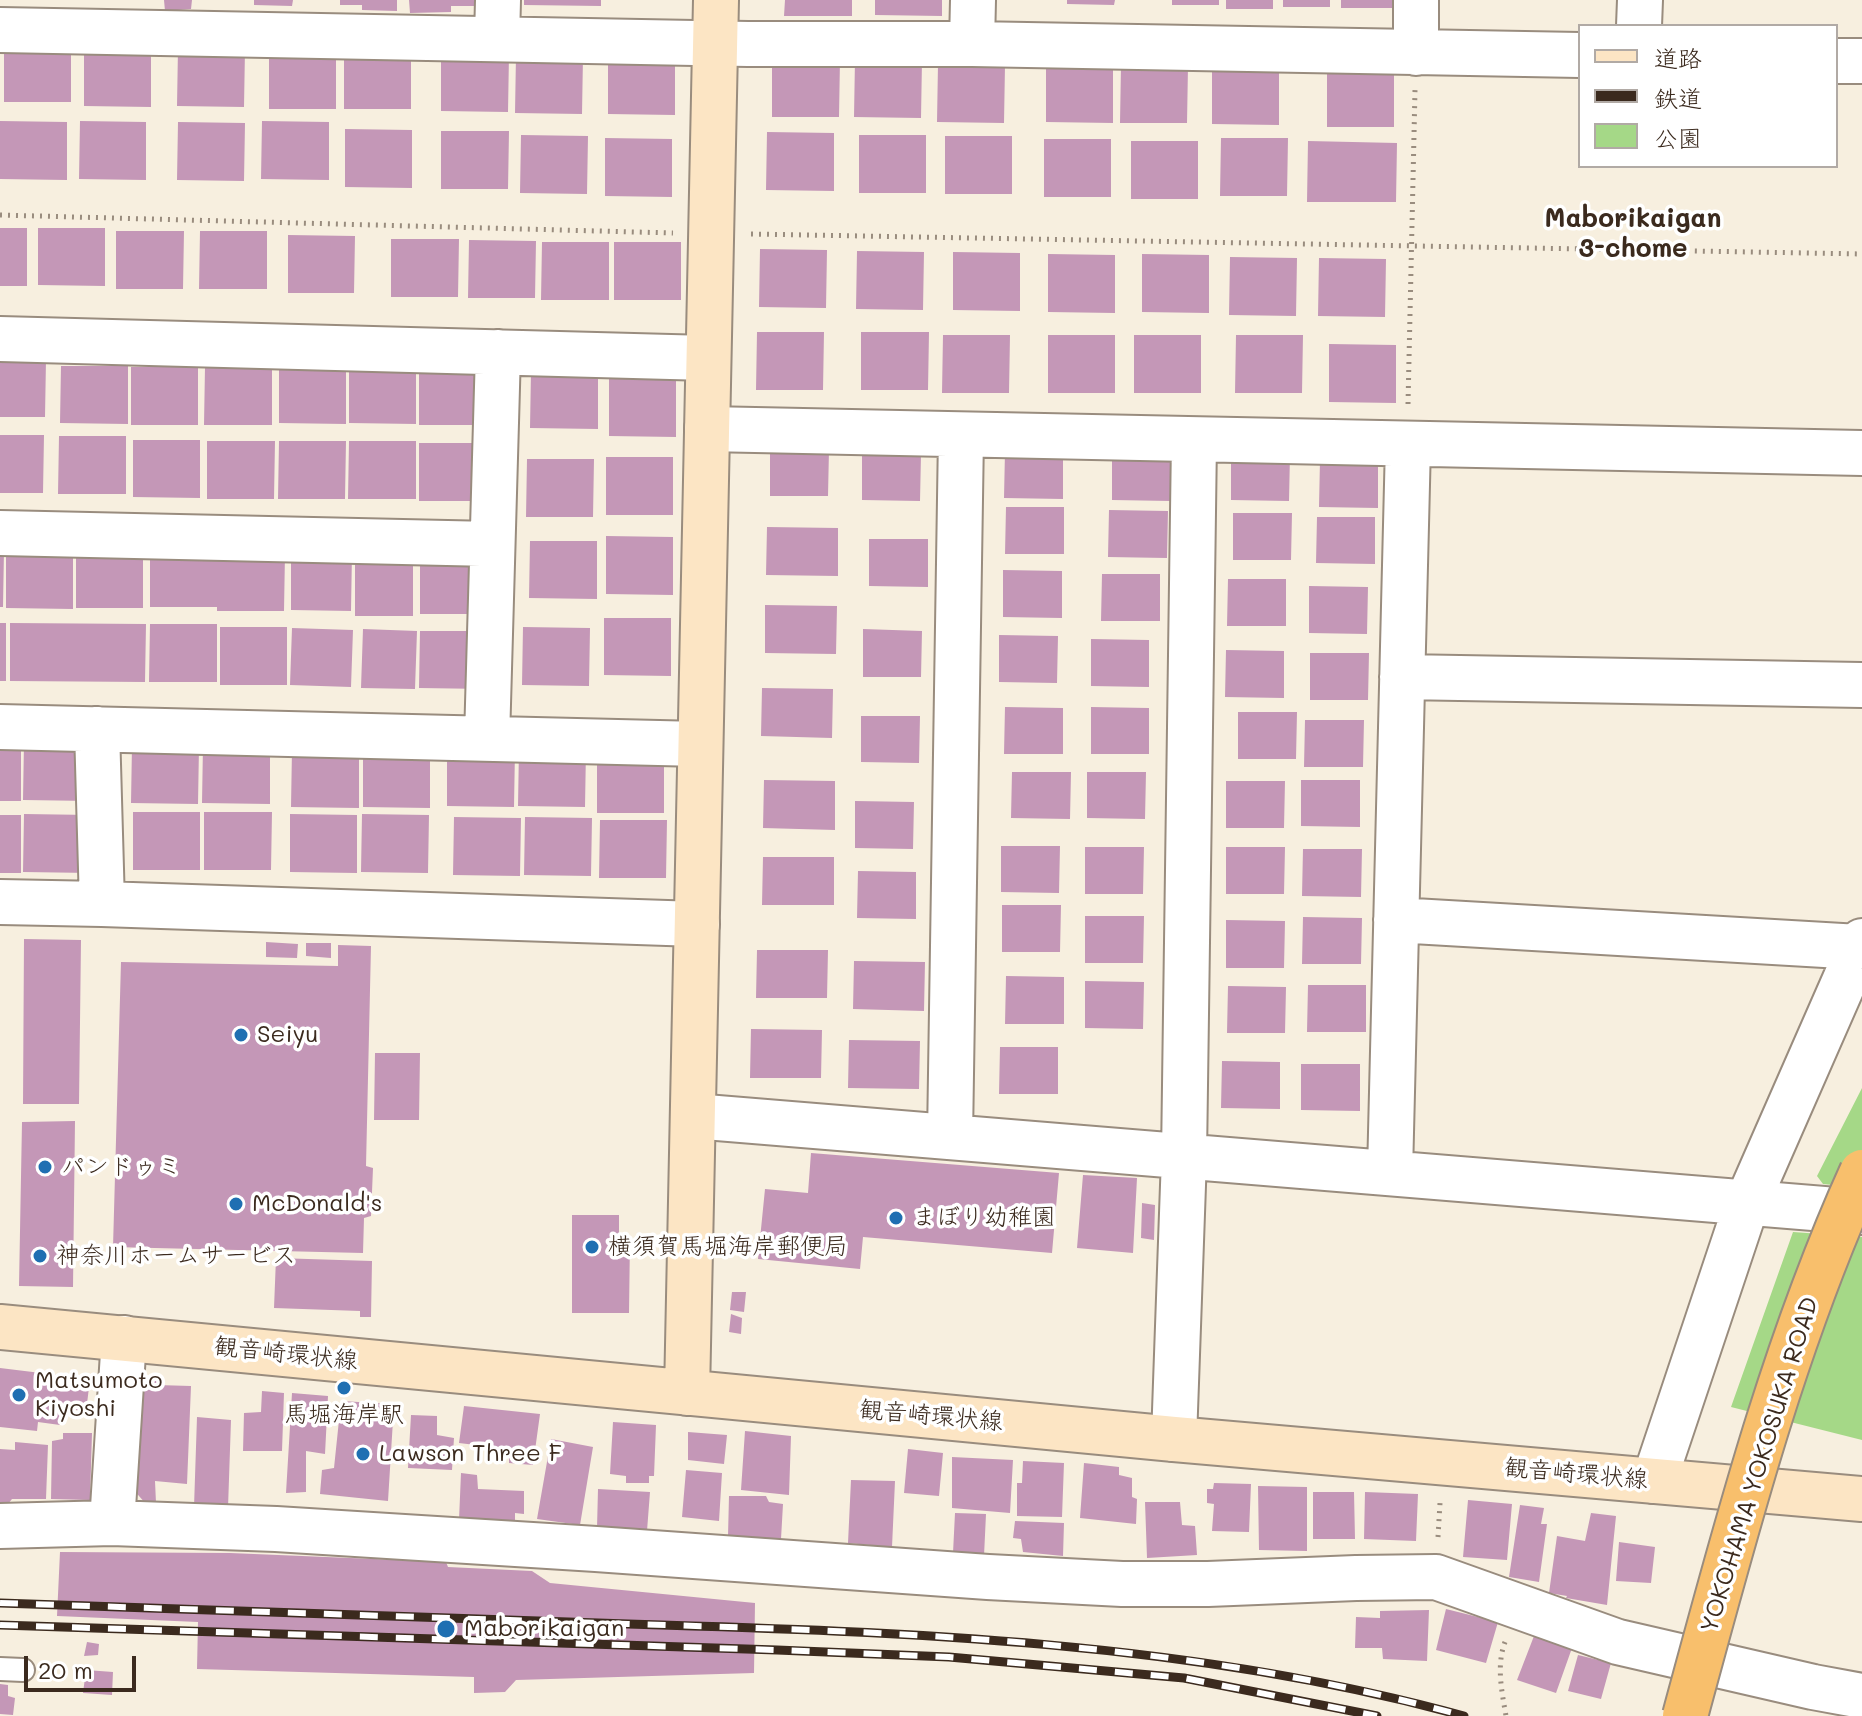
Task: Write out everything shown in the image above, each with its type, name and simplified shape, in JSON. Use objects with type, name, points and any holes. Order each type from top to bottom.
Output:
[{"type":"highway","name":"YOKOHAMA YOKOSUKA ROAD","points":[[1685,1716],[1783,1375],[1819,1275],[1862,1172]]},
{"type":"highway","name":"YOKOHAMA YOKOSUKA ROAD","points":[[1707,1716],[1740,1593],[1803,1386],[1862,1230]]},
{"type":"main road","points":[[687,1393],[716,0]]},
{"type":"main road","name":"観音崎環状線","points":[[0,1327],[1174,1439],[1862,1499]]},
{"type":"street","points":[[972,44],[973,0]]},
{"type":"street","points":[[1416,0],[1416,53]]},
{"type":"street","points":[[1639,24],[1640,0]]},
{"type":"street","points":[[0,30],[68,16],[498,20],[715,43],[972,44],[1578,55]]},
{"type":"street","points":[[1838,61],[1862,61]]},
{"type":"street","points":[[0,339],[708,358]]},
{"type":"street","points":[[487,739],[498,352]]},
{"type":"street","points":[[707,429],[1862,453]]},
{"type":"street","points":[[950,1137],[961,435]]},
{"type":"street","points":[[1174,1439],[1184,1157],[1194,440]]},
{"type":"street","points":[[1390,1173],[1408,444]]},
{"type":"street","points":[[0,533],[492,544]]},
{"type":"street","points":[[1402,677],[1862,685]]},
{"type":"street","points":[[0,727],[700,744]]},
{"type":"street","points":[[97,729],[102,904]]},
{"type":"street","points":[[0,902],[697,924]]},
{"type":"street","points":[[1396,920],[1860,944],[1747,1203],[1654,1481]]},
{"type":"street","points":[[693,1116],[1862,1212]]},
{"type":"street","points":[[112,1523],[124,1338]]},
{"type":"street","points":[[0,1526],[112,1523],[276,1529],[1107,1583],[1208,1584],[1436,1577],[1618,1642],[1862,1696]]},
{"type":"lane","points":[[0,1669],[23,1670]]},
{"type":"path","points":[[1408,444],[1416,53]]},
{"type":"path","points":[[0,215],[711,234],[1862,254]]},
{"type":"path","points":[[1436,1577],[1440,1503]]},
{"type":"path","points":[[1502,1651],[1500,1683],[1506,1716]]},
{"type":"green space","points":[[1862,1088],[1862,1188],[1823,1184],[1817,1176]]},
{"type":"green space","points":[[1793,1232],[1862,1237],[1862,1440],[1731,1407]]},
{"type":"building","points":[[164,0],[192,0],[191,9],[165,11]]},
{"type":"building","points":[[254,0],[293,0],[292,6],[254,5]]},
{"type":"building","points":[[340,0],[397,0],[397,11],[362,10],[362,5],[340,5]]},
{"type":"building","points":[[409,0],[474,0],[474,6],[451,6],[451,12],[410,13]]},
{"type":"building","points":[[524,0],[601,0],[601,6],[524,5]]},
{"type":"building","points":[[785,0],[852,0],[852,16],[784,16]]},
{"type":"building","points":[[875,0],[942,0],[942,16],[875,15]]},
{"type":"building","points":[[1067,0],[1115,0],[1114,5],[1067,4]]},
{"type":"building","points":[[1172,0],[1219,0],[1219,5],[1172,5]]},
{"type":"building","points":[[1226,0],[1273,0],[1273,9],[1226,9]]},
{"type":"building","points":[[1283,0],[1330,0],[1330,7],[1283,7]]},
{"type":"building","points":[[1341,0],[1397,0],[1397,8],[1341,8]]},
{"type":"building","points":[[4,44],[71,45],[71,102],[4,102]]},
{"type":"building","points":[[84,48],[151,49],[151,107],[84,106]]},
{"type":"building","points":[[178,48],[245,49],[244,107],[177,106]]},
{"type":"building","points":[[269,51],[336,51],[336,109],[269,109]]},
{"type":"building","points":[[344,51],[411,51],[411,109],[344,109]]},
{"type":"building","points":[[441,53],[509,54],[508,112],[441,111]]},
{"type":"building","points":[[516,55],[583,56],[582,114],[515,113]]},
{"type":"building","points":[[608,56],[675,57],[675,115],[608,114]]},
{"type":"building","points":[[772,59],[840,59],[839,117],[772,117]]},
{"type":"building","points":[[855,59],[922,60],[921,118],[854,117]]},
{"type":"building","points":[[938,64],[1005,65],[1004,123],[937,122]]},
{"type":"building","points":[[1046,64],[1113,65],[1113,123],[1046,122]]},
{"type":"building","points":[[1121,65],[1188,66],[1187,123],[1120,123]]},
{"type":"building","points":[[1212,66],[1279,67],[1279,125],[1212,124]]},
{"type":"building","points":[[1327,69],[1394,69],[1394,127],[1327,127]]},
{"type":"building","points":[[0,121],[67,122],[67,180],[0,179]]},
{"type":"building","points":[[80,121],[146,122],[146,180],[79,179]]},
{"type":"building","points":[[262,121],[329,122],[329,180],[261,179]]},
{"type":"building","points":[[178,122],[245,123],[244,181],[177,180]]},
{"type":"building","points":[[345,129],[412,130],[412,188],[345,187]]},
{"type":"building","points":[[441,131],[509,131],[508,189],[441,189]]},
{"type":"building","points":[[767,132],[834,133],[834,191],[766,190]]},
{"type":"building","points":[[521,135],[588,136],[587,194],[520,193]]},
{"type":"building","points":[[859,135],[926,135],[926,193],[859,193]]},
{"type":"building","points":[[945,136],[1012,136],[1012,194],[945,194]]},
{"type":"building","points":[[605,138],[672,139],[672,197],[605,196]]},
{"type":"building","points":[[1221,138],[1288,138],[1287,196],[1220,196]]},
{"type":"building","points":[[1044,139],[1111,139],[1111,197],[1044,197]]},
{"type":"building","points":[[1131,141],[1198,141],[1198,199],[1131,199]]},
{"type":"building","points":[[1308,141],[1397,143],[1396,202],[1307,202]]},
{"type":"building","points":[[0,228],[27,228],[27,286],[0,286]]},
{"type":"building","points":[[38,228],[105,228],[105,286],[38,285]]},
{"type":"building","points":[[116,231],[184,231],[183,289],[116,289]]},
{"type":"building","points":[[200,231],[267,231],[267,289],[199,289]]},
{"type":"building","points":[[288,235],[355,236],[354,293],[288,293]]},
{"type":"building","points":[[391,239],[459,239],[458,297],[391,297]]},
{"type":"building","points":[[469,240],[536,241],[535,298],[468,298]]},
{"type":"building","points":[[542,242],[609,242],[609,300],[541,300]]},
{"type":"building","points":[[614,242],[681,242],[681,300],[614,300]]},
{"type":"building","points":[[760,249],[827,250],[826,308],[759,307]]},
{"type":"building","points":[[857,251],[924,252],[923,310],[856,309]]},
{"type":"building","points":[[953,252],[1020,253],[1020,311],[953,310]]},
{"type":"building","points":[[1048,254],[1115,255],[1115,313],[1048,312]]},
{"type":"building","points":[[1142,254],[1209,255],[1209,313],[1142,312]]},
{"type":"building","points":[[1230,257],[1297,258],[1296,316],[1229,315]]},
{"type":"building","points":[[1319,258],[1386,259],[1385,317],[1318,316]]},
{"type":"building","points":[[757,332],[824,332],[823,390],[756,390]]},
{"type":"building","points":[[861,332],[929,332],[928,390],[861,390]]},
{"type":"building","points":[[943,335],[1010,335],[1009,393],[942,393]]},
{"type":"building","points":[[1048,335],[1115,335],[1115,393],[1048,393]]},
{"type":"building","points":[[1134,335],[1201,335],[1201,393],[1134,393]]},
{"type":"building","points":[[1236,335],[1303,335],[1302,393],[1235,393]]},
{"type":"building","points":[[1329,344],[1396,345],[1396,403],[1329,402]]},
{"type":"building","points":[[0,359],[46,359],[45,417],[0,417]]},
{"type":"building","points":[[61,366],[128,366],[128,424],[60,423]]},
{"type":"building","points":[[279,366],[346,366],[346,424],[279,423]]},
{"type":"building","points":[[349,366],[416,366],[416,424],[349,423]]},
{"type":"building","points":[[131,367],[198,367],[198,425],[131,425]]},
{"type":"building","points":[[205,367],[272,367],[272,425],[204,425]]},
{"type":"building","points":[[419,367],[486,367],[486,425],[419,425]]},
{"type":"building","points":[[531,371],[598,371],[598,429],[530,428]]},
{"type":"building","points":[[609,379],[676,379],[676,437],[609,436]]},
{"type":"building","points":[[0,435],[44,435],[43,493],[0,493]]},
{"type":"building","points":[[59,436],[126,436],[126,494],[58,494]]},
{"type":"building","points":[[133,440],[200,440],[200,498],[133,497]]},
{"type":"building","points":[[207,441],[275,441],[274,499],[207,499]]},
{"type":"building","points":[[279,441],[346,441],[345,499],[278,499]]},
{"type":"building","points":[[349,441],[416,441],[416,499],[348,499]]},
{"type":"building","points":[[419,443],[486,443],[486,501],[419,501]]},
{"type":"building","points":[[770,449],[829,449],[828,496],[770,496]]},
{"type":"building","points":[[1005,451],[1063,451],[1063,499],[1004,498]]},
{"type":"building","points":[[862,453],[921,454],[920,501],[862,500]]},
{"type":"building","points":[[1112,453],[1171,454],[1171,501],[1112,500]]},
{"type":"building","points":[[1231,453],[1290,454],[1289,501],[1231,500]]},
{"type":"building","points":[[606,457],[673,457],[673,515],[606,515]]},
{"type":"building","points":[[527,459],[594,459],[593,517],[526,517]]},
{"type":"building","points":[[1320,460],[1378,461],[1378,508],[1319,507]]},
{"type":"building","points":[[1006,507],[1064,507],[1064,554],[1005,554]]},
{"type":"building","points":[[1109,510],[1168,511],[1167,558],[1108,557]]},
{"type":"building","points":[[1233,513],[1292,513],[1291,560],[1233,560]]},
{"type":"building","points":[[1317,517],[1375,517],[1375,564],[1316,563]]},
{"type":"building","points":[[767,527],[838,528],[838,576],[766,575]]},
{"type":"building","points":[[606,536],[673,537],[673,595],[606,594]]},
{"type":"building","points":[[869,539],[928,539],[928,587],[869,586]]},
{"type":"building","points":[[530,541],[597,541],[597,599],[529,598]]},
{"type":"building","points":[[0,549],[4,549],[3,607],[0,607]]},
{"type":"building","points":[[150,549],[285,553],[284,611],[150,607]]},
{"type":"building","points":[[6,550],[73,551],[73,609],[6,608]]},
{"type":"building","points":[[76,550],[143,550],[143,608],[76,608]]},
{"type":"building","points":[[291,552],[352,552],[351,611],[291,610]]},
{"type":"building","points":[[420,556],[487,557],[487,614],[420,614]]},
{"type":"building","points":[[355,558],[413,558],[413,616],[355,616]]},
{"type":"building","points":[[1003,570],[1062,571],[1062,618],[1003,617]]},
{"type":"building","points":[[1102,574],[1160,574],[1160,621],[1101,621]]},
{"type":"building","points":[[1228,579],[1286,579],[1286,626],[1227,626]]},
{"type":"building","points":[[1309,586],[1368,587],[1367,634],[1309,633]]},
{"type":"building","points":[[765,605],[837,606],[836,654],[765,653]]},
{"type":"building","points":[[604,618],[671,618],[671,676],[604,675]]},
{"type":"building","points":[[0,623],[6,623],[6,681],[0,681]]},
{"type":"building","points":[[10,623],[146,624],[145,682],[10,681]]},
{"type":"building","points":[[150,624],[217,624],[217,682],[149,682]]},
{"type":"building","points":[[220,627],[287,627],[287,685],[220,685]]},
{"type":"building","points":[[523,627],[590,628],[589,686],[522,685]]},
{"type":"building","points":[[292,628],[353,630],[351,687],[290,685]]},
{"type":"building","points":[[363,629],[417,631],[415,689],[361,688]]},
{"type":"building","points":[[863,629],[922,631],[921,677],[863,677]]},
{"type":"building","points":[[420,631],[487,631],[486,689],[419,688]]},
{"type":"building","points":[[999,635],[1058,636],[1057,683],[999,682]]},
{"type":"building","points":[[1091,639],[1149,640],[1149,687],[1091,686]]},
{"type":"building","points":[[1226,650],[1284,651],[1284,698],[1225,697]]},
{"type":"building","points":[[1310,653],[1369,653],[1368,700],[1310,700]]},
{"type":"building","points":[[762,688],[833,689],[832,738],[761,736]]},
{"type":"building","points":[[1005,707],[1063,708],[1063,754],[1004,754]]},
{"type":"building","points":[[1091,707],[1149,708],[1149,754],[1091,754]]},
{"type":"building","points":[[1238,712],[1297,712],[1296,759],[1238,759]]},
{"type":"building","points":[[861,716],[920,716],[919,763],[861,762]]},
{"type":"building","points":[[1305,720],[1364,720],[1363,767],[1304,767]]},
{"type":"building","points":[[24,742],[91,743],[91,801],[23,800]]},
{"type":"building","points":[[0,743],[21,743],[21,801],[0,801]]},
{"type":"building","points":[[132,745],[199,746],[198,804],[131,803]]},
{"type":"building","points":[[203,745],[270,746],[270,804],[202,803]]},
{"type":"building","points":[[447,748],[515,749],[514,807],[447,806]]},
{"type":"building","points":[[519,748],[586,749],[585,807],[518,806]]},
{"type":"building","points":[[292,749],[359,750],[359,808],[291,807]]},
{"type":"building","points":[[363,749],[430,750],[430,808],[363,807]]},
{"type":"building","points":[[597,755],[664,755],[664,813],[597,813]]},
{"type":"building","points":[[1012,772],[1071,772],[1070,819],[1011,818]]},
{"type":"building","points":[[1087,772],[1146,772],[1145,819],[1087,818]]},
{"type":"building","points":[[764,780],[835,781],[835,830],[763,828]]},
{"type":"building","points":[[1301,780],[1360,780],[1360,827],[1301,826]]},
{"type":"building","points":[[1226,781],[1285,781],[1284,828],[1226,828]]},
{"type":"building","points":[[855,801],[914,802],[913,849],[855,848]]},
{"type":"building","points":[[133,812],[200,812],[200,870],[133,870]]},
{"type":"building","points":[[204,812],[272,812],[271,870],[204,870]]},
{"type":"building","points":[[24,814],[91,815],[91,873],[23,872]]},
{"type":"building","points":[[290,814],[357,815],[357,873],[290,872]]},
{"type":"building","points":[[362,814],[429,815],[428,873],[361,872]]},
{"type":"building","points":[[0,815],[21,815],[21,873],[0,873]]},
{"type":"building","points":[[454,817],[521,818],[520,876],[453,875]]},
{"type":"building","points":[[525,817],[592,818],[591,876],[524,875]]},
{"type":"building","points":[[600,820],[667,820],[666,878],[599,878]]},
{"type":"building","points":[[1001,846],[1060,846],[1059,893],[1001,892]]},
{"type":"building","points":[[1085,847],[1144,847],[1143,894],[1085,894]]},
{"type":"building","points":[[1226,847],[1285,847],[1284,894],[1226,894]]},
{"type":"building","points":[[1303,849],[1362,849],[1361,897],[1302,896]]},
{"type":"building","points":[[763,857],[834,857],[834,905],[762,905]]},
{"type":"building","points":[[858,871],[916,872],[916,919],[857,918]]},
{"type":"building","points":[[1002,905],[1061,905],[1060,952],[1002,952]]},
{"type":"building","points":[[1085,916],[1144,916],[1143,963],[1085,963]]},
{"type":"building","points":[[1303,917],[1362,918],[1361,964],[1302,964]]},
{"type":"building","points":[[1226,920],[1285,921],[1284,968],[1226,968]]},
{"type":"building","points":[[24,939],[81,940],[79,1104],[23,1104]]},
{"type":"building","points":[[266,942],[298,944],[297,958],[266,957]]},
{"type":"building","points":[[306,943],[331,943],[331,958],[306,956]]},
{"type":"building","points":[[338,945],[371,946],[366,1166],[373,1168],[371,1216],[364,1218],[363,1253],[113,1247],[121,962],[338,966]]},
{"type":"building","points":[[757,950],[828,950],[827,998],[756,998]]},
{"type":"building","points":[[854,961],[925,962],[924,1011],[853,1009]]},
{"type":"building","points":[[1006,976],[1064,977],[1064,1024],[1005,1024]]},
{"type":"building","points":[[1085,981],[1144,982],[1143,1029],[1085,1028]]},
{"type":"building","points":[[1308,985],[1366,985],[1366,1032],[1307,1032]]},
{"type":"building","points":[[1228,986],[1286,987],[1285,1033],[1227,1033]]},
{"type":"building","points":[[751,1029],[822,1030],[821,1078],[750,1078]]},
{"type":"building","points":[[849,1040],[920,1041],[919,1089],[848,1088]]},
{"type":"building","points":[[1000,1047],[1058,1047],[1058,1094],[999,1094]]},
{"type":"building","points":[[375,1053],[420,1053],[419,1120],[374,1120]]},
{"type":"building","points":[[1222,1061],[1280,1062],[1280,1109],[1221,1108]]},
{"type":"building","points":[[1301,1064],[1360,1064],[1360,1111],[1301,1110]]},
{"type":"building","points":[[75,1121],[73,1287],[19,1286],[22,1122]]},
{"type":"building","points":[[811,1153],[1059,1173],[1052,1253],[863,1237],[860,1269],[758,1259],[765,1189],[808,1193]]},
{"type":"building","points":[[1083,1175],[1137,1178],[1133,1253],[1077,1248]]},
{"type":"building","points":[[1142,1203],[1155,1205],[1154,1240],[1141,1238]]},
{"type":"building","points":[[572,1215],[619,1215],[619,1238],[630,1238],[629,1313],[572,1313]]},
{"type":"building","points":[[276,1258],[372,1261],[371,1317],[360,1317],[360,1311],[274,1308]]},
{"type":"building","points":[[732,1292],[746,1292],[744,1312],[730,1310]]},
{"type":"building","points":[[731,1314],[742,1318],[741,1334],[729,1332]]},
{"type":"building","points":[[0,1368],[90,1379],[86,1412],[62,1407],[60,1425],[38,1422],[37,1431],[0,1427]]},
{"type":"building","points":[[146,1380],[157,1380],[157,1385],[191,1386],[187,1484],[155,1481],[156,1503],[146,1504],[132,1488],[136,1388]]},
{"type":"building","points":[[262,1391],[284,1393],[282,1451],[243,1451],[244,1413],[261,1412]]},
{"type":"building","points":[[292,1393],[328,1396],[325,1454],[306,1451],[306,1492],[286,1493]]},
{"type":"building","points":[[341,1401],[394,1404],[388,1501],[320,1494],[322,1470],[334,1468]]},
{"type":"building","points":[[464,1406],[540,1414],[533,1465],[509,1463],[509,1449],[459,1443]]},
{"type":"building","points":[[411,1415],[437,1416],[437,1435],[454,1438],[452,1470],[408,1468]]},
{"type":"building","points":[[197,1417],[231,1420],[228,1508],[194,1507]]},
{"type":"building","points":[[613,1422],[656,1425],[654,1476],[649,1476],[649,1483],[626,1483],[626,1476],[610,1474]]},
{"type":"building","points":[[745,1431],[791,1436],[789,1495],[741,1490]]},
{"type":"building","points":[[688,1432],[727,1435],[724,1464],[688,1460]]},
{"type":"building","points":[[63,1433],[92,1433],[90,1500],[51,1499],[52,1441],[63,1439]]},
{"type":"building","points":[[551,1439],[593,1447],[580,1525],[537,1519]]},
{"type":"building","points":[[15,1442],[48,1445],[46,1499],[12,1499],[8,1504],[0,1503],[0,1449],[15,1450]]},
{"type":"building","points":[[908,1449],[943,1453],[939,1496],[904,1493]]},
{"type":"building","points":[[952,1457],[1013,1460],[1010,1513],[952,1508]]},
{"type":"building","points":[[1023,1461],[1064,1463],[1062,1517],[1017,1516],[1017,1483],[1022,1483]]},
{"type":"building","points":[[1084,1463],[1119,1467],[1119,1475],[1132,1478],[1132,1497],[1137,1499],[1136,1524],[1080,1518]]},
{"type":"building","points":[[686,1470],[722,1473],[719,1521],[682,1517]]},
{"type":"building","points":[[461,1473],[477,1475],[478,1489],[524,1491],[524,1514],[515,1513],[515,1523],[459,1520]]},
{"type":"building","points":[[851,1480],[895,1481],[892,1547],[848,1543]]},
{"type":"building","points":[[1214,1483],[1251,1484],[1249,1532],[1212,1531],[1214,1504],[1207,1503],[1207,1489],[1213,1489]]},
{"type":"building","points":[[1258,1486],[1307,1487],[1307,1551],[1259,1550]]},
{"type":"building","points":[[598,1489],[650,1492],[647,1531],[597,1528]]},
{"type":"building","points":[[1313,1492],[1354,1492],[1355,1539],[1313,1539]]},
{"type":"building","points":[[1365,1492],[1418,1494],[1416,1541],[1364,1539]]},
{"type":"building","points":[[729,1496],[766,1496],[769,1502],[783,1504],[781,1539],[728,1536]]},
{"type":"building","points":[[1468,1500],[1512,1504],[1507,1560],[1463,1557]]},
{"type":"building","points":[[1145,1502],[1180,1502],[1182,1525],[1195,1526],[1197,1555],[1147,1558]]},
{"type":"building","points":[[1520,1505],[1544,1508],[1541,1524],[1547,1524],[1539,1582],[1509,1577]]},
{"type":"building","points":[[955,1513],[986,1514],[984,1556],[953,1553]]},
{"type":"building","points":[[1591,1513],[1616,1516],[1607,1605],[1549,1593],[1557,1536],[1585,1541]]},
{"type":"building","points":[[1015,1521],[1064,1523],[1063,1556],[1023,1552],[1021,1539],[1013,1538]]},
{"type":"building","points":[[1619,1542],[1655,1547],[1651,1583],[1616,1581]]},
{"type":"building","points":[[60,1552],[230,1553],[446,1562],[448,1567],[532,1571],[550,1583],[755,1603],[754,1673],[516,1680],[505,1692],[474,1693],[474,1677],[197,1669],[198,1622],[57,1616]]},
{"type":"building","points":[[1446,1609],[1498,1622],[1486,1663],[1436,1650]]},
{"type":"building","points":[[1429,1610],[1427,1661],[1383,1659],[1382,1648],[1355,1648],[1356,1617],[1380,1618],[1380,1611]]},
{"type":"building","points":[[1534,1636],[1572,1648],[1556,1693],[1517,1680]]},
{"type":"building","points":[[87,1642],[99,1644],[98,1655],[84,1656]]},
{"type":"building","points":[[1578,1655],[1611,1663],[1601,1699],[1568,1691]]},
{"type":"building","points":[[86,1670],[113,1672],[112,1695],[83,1693]]},
{"type":"building","points":[[0,1684],[8,1685],[8,1696],[15,1698],[13,1715],[0,1714]]},
{"type":"railway","points":[[0,1603],[838,1631],[1049,1645],[1258,1671],[1361,1691],[1464,1716]]},
{"type":"railway","points":[[0,1625],[949,1657],[1184,1678],[1377,1716]]},
{"type":"place","name":"Seiyu","points":[[241,1035]]},
{"type":"place","name":"パンドゥミ","points":[[45,1167]]},
{"type":"place","name":"McDonald's","points":[[236,1204]]},
{"type":"place","name":"まぼり幼稚園","points":[[896,1218]]},
{"type":"place","name":"横須賀馬堀海岸郵便局","points":[[592,1247]]},
{"type":"place","name":"神奈川ホームサービス","points":[[40,1256]]},
{"type":"place","name":"馬堀海岸駅","points":[[344,1388]]},
{"type":"place","name":"Matsumoto Kiyoshi","points":[[19,1395]]},
{"type":"place","name":"Lawson Three F","points":[[363,1454]]},
{"type":"place","name":"Maborikaigan","points":[[446,1629]]},
{"type":"district","name":"Maborikaigan 3-chome","points":[[1633,234]]}]
